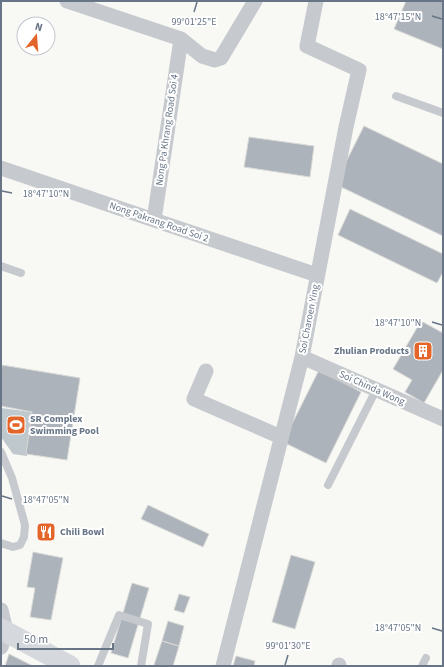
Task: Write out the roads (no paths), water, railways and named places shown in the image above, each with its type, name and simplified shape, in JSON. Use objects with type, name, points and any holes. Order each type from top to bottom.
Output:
[{"type":"main road","points":[[3,636],[70,666]]},
{"type":"street","points":[[67,1],[181,39],[202,56],[215,60],[221,58],[255,1]]},
{"type":"street","name":"Soi Charoen Ying","points":[[223,666],[302,357],[346,127],[359,70],[307,46],[316,1]]},
{"type":"street","name":"Nong Pa Khrang Road Soi 4","points":[[154,220],[181,39]]},
{"type":"street","name":"Nong Pakrang Road Soi 2","points":[[1,168],[317,275]]},
{"type":"street","name":"Soi Chinda Wong","points":[[302,357],[443,419]]},
{"type":"street","points":[[206,371],[194,399],[281,437]]},
{"type":"street","points":[[1,610],[3,636]]},
{"type":"lane","points":[[396,96],[443,113]]},
{"type":"lane","points":[[1,266],[21,273]]},
{"type":"lane","points":[[328,485],[376,390]]},
{"type":"lane","points":[[1,452],[12,478],[25,525],[24,538],[20,545],[13,547],[1,543]]},
{"type":"lane","points":[[98,666],[119,615],[148,624],[141,666]]},
{"type":"lane","points":[[422,666],[426,658]]},
{"type":"place","name":"Zhulian Products","points":[[423,351]]},
{"type":"place","name":"SR Complex Swimming Pool","points":[[16,425]]},
{"type":"place","name":"Chili Bowl","points":[[46,532]]}]
